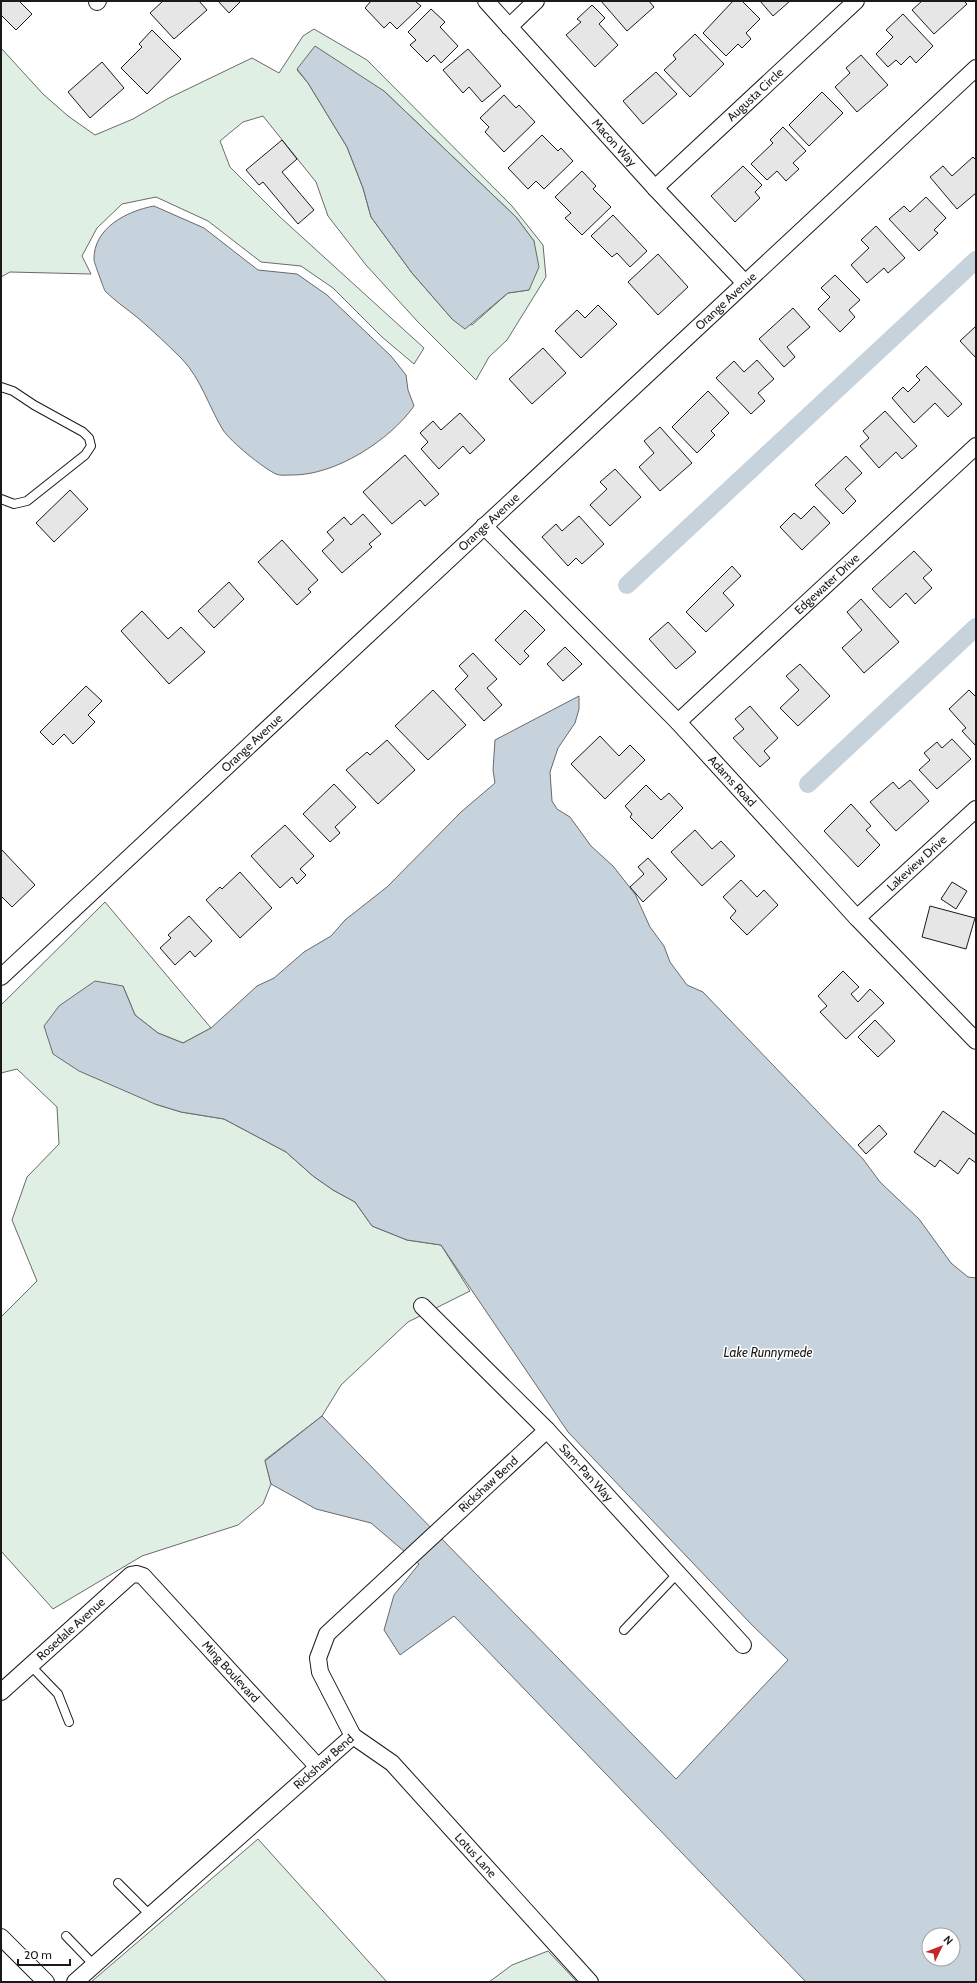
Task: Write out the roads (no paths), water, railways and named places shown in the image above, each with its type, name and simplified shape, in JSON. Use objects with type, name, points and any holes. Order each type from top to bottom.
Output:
[{"type":"street","name":"Macon Way","points":[[486,1],[655,188],[745,283]]},
{"type":"street","points":[[509,27],[536,1]]},
{"type":"street","name":"Augusta Circle","points":[[655,188],[856,1]]},
{"type":"street","name":"Orange Avenue","points":[[1,977],[976,68]]},
{"type":"street","name":"Edgewater Drive","points":[[678,722],[976,446]]},
{"type":"street","name":"Adams Road","points":[[484,526],[678,722],[857,918],[976,1042]]},
{"type":"street","name":"Lakeview Drive","points":[[857,918],[976,809]]},
{"type":"street","name":"Sam-Pan Way","points":[[422,1306],[547,1430],[743,1645]]},
{"type":"street","name":"Rickshaw Bend","points":[[75,1982],[353,1736],[320,1672],[318,1658],[326,1634],[547,1430]]},
{"type":"street","name":"Rosedale Avenue","points":[[1,1692],[131,1575],[137,1574],[142,1576]]},
{"type":"street","name":"Ming Boulevard","points":[[142,1576],[318,1767]]},
{"type":"street","name":"Lotus Lane","points":[[353,1736],[392,1763],[590,1982]]},
{"type":"street","points":[[1,1937],[46,1982]]},
{"type":"lane","points":[[1,387],[13,391],[34,405],[83,432],[89,438],[91,446],[85,455],[27,502],[14,504],[1,499]]},
{"type":"lane","points":[[624,1630],[678,1573]]},
{"type":"lane","points":[[30,1665],[58,1694],[69,1722]]},
{"type":"lane","points":[[118,1883],[150,1915]]},
{"type":"lane","points":[[66,1936],[94,1965]]},
{"type":"water","points":[[315,46],[384,91],[516,217],[534,241],[539,267],[529,290],[508,293],[465,329],[453,320],[412,273],[371,217],[363,188],[347,147],[308,83],[297,69]]},
{"type":"water","points":[[154,206],[204,228],[258,270],[297,274],[327,295],[391,356],[406,375],[408,390],[414,406],[404,419],[376,443],[360,454],[343,463],[308,474],[276,474],[240,448],[223,430],[200,384],[189,367],[138,318],[105,291],[97,270],[94,260],[95,249],[105,230],[123,217],[133,212]]},
{"type":"water","name":"Lake Runnymede","points":[[579,696],[579,709],[575,723],[558,748],[550,772],[552,801],[557,809],[570,817],[591,846],[613,866],[635,894],[650,927],[664,946],[670,962],[687,985],[703,992],[863,1159],[880,1182],[919,1219],[951,1263],[968,1277],[976,1278],[976,1982],[806,1982],[454,1616],[400,1655],[384,1630],[394,1595],[419,1564],[371,1523],[316,1509],[271,1484],[265,1461],[322,1416],[676,1779],[788,1660],[751,1624],[568,1432],[441,1245],[407,1240],[372,1226],[355,1202],[333,1190],[313,1176],[286,1152],[224,1119],[181,1112],[155,1104],[79,1071],[53,1054],[44,1026],[59,1006],[95,981],[123,986],[135,1015],[158,1033],[183,1043],[211,1028],[257,986],[274,978],[304,952],[331,936],[345,920],[387,887],[461,812],[495,783],[493,770],[495,740]]},
{"type":"waterway","points":[[627,585],[976,260]]},
{"type":"waterway","points":[[808,784],[976,627]]}]
